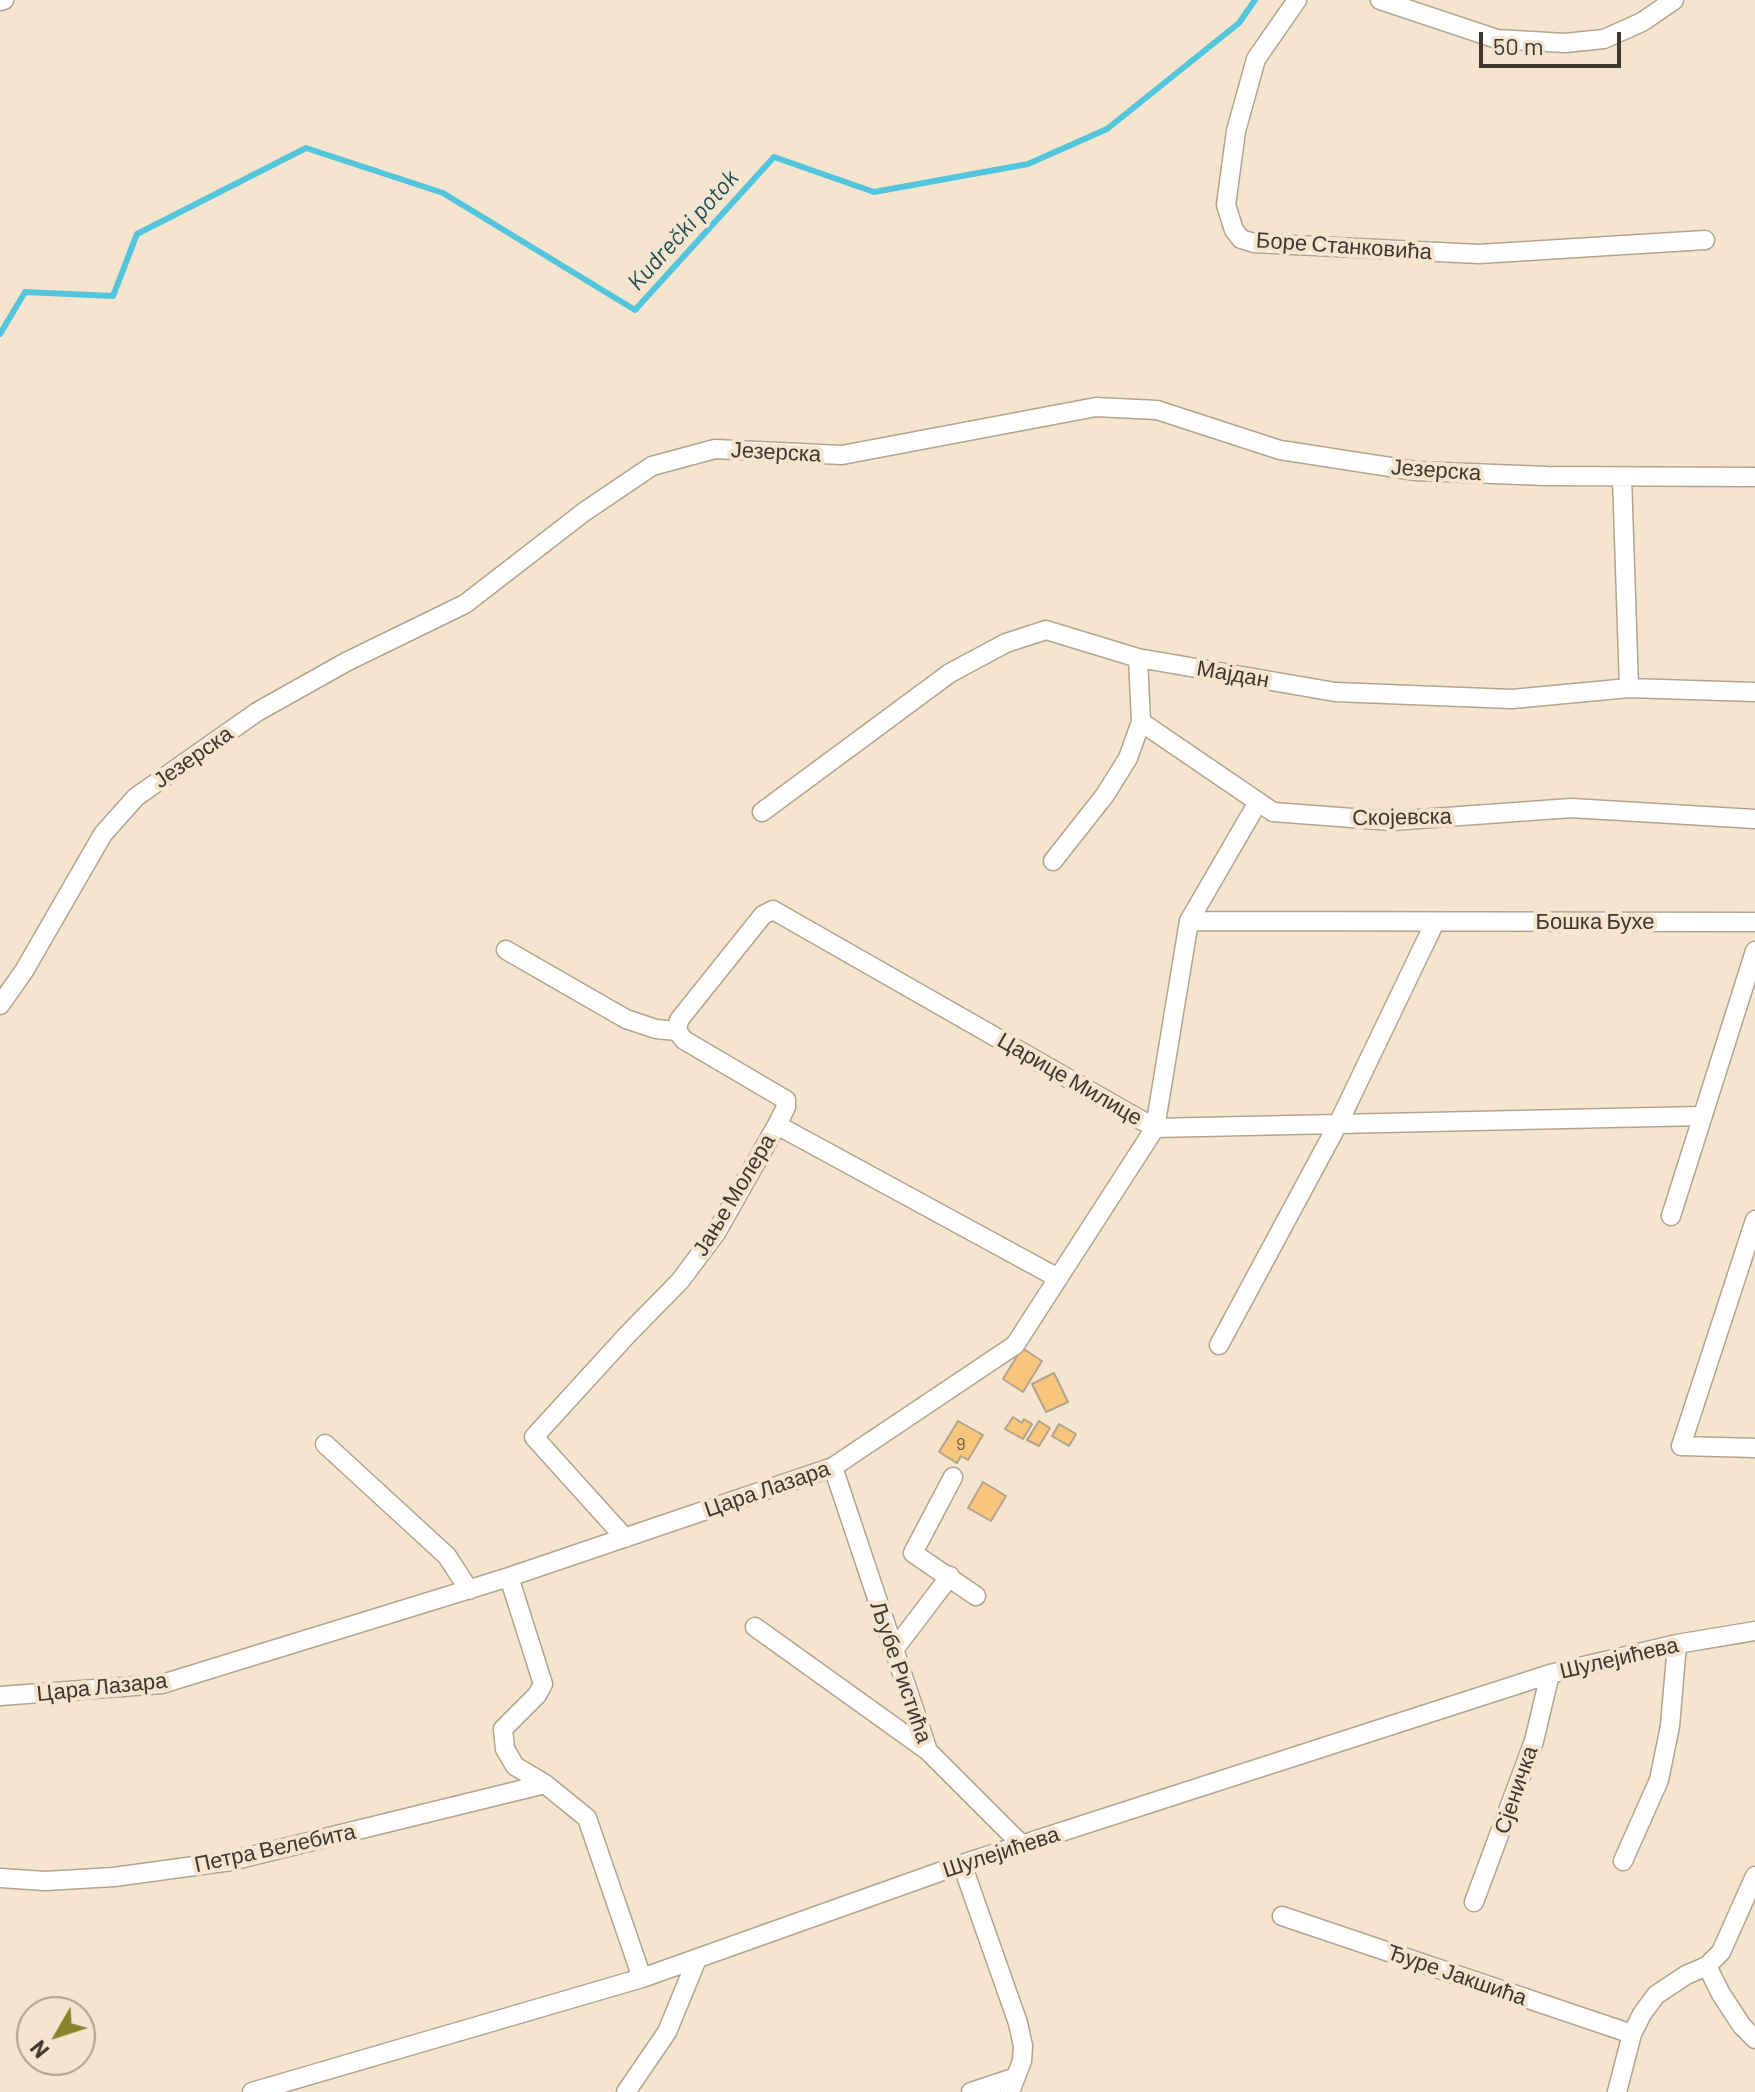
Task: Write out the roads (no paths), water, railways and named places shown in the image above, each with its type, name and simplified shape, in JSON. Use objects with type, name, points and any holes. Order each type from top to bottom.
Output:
[{"type":"street","name":"Боре Станковића","points":[[1297,0],[1256,59],[1236,131],[1226,205],[1234,230],[1241,239],[1254,243],[1479,254],[1705,240]]},
{"type":"street","points":[[1380,0],[1497,39],[1565,43],[1604,39],[1642,22],[1674,0]]},
{"type":"street","name":"Језерска","points":[[0,1005],[24,971],[103,834],[136,797],[257,712],[346,662],[465,604],[584,512],[652,466],[715,449],[842,455],[1096,407],[1157,410],[1280,450],[1416,471],[1755,477]]},
{"type":"street","points":[[1622,477],[1629,688]]},
{"type":"street","name":"Мајдан","points":[[765,811],[950,673],[1006,643],[1046,630],[1138,658],[1335,692],[1512,699],[1629,688],[1755,692]]},
{"type":"street","points":[[1053,861],[1105,795],[1128,758],[1141,722],[1138,658]]},
{"type":"street","name":"Скојевска","points":[[1141,722],[1273,812],[1392,821],[1571,808],[1755,819]]},
{"type":"street","name":"Цара Лазара","points":[[0,1696],[162,1684],[469,1590],[833,1467],[1015,1345],[1155,1128],[1189,921],[1258,802]]},
{"type":"street","name":"Царице Милице","points":[[677,1031],[679,1020],[763,915],[773,910],[1155,1128],[1701,1116]]},
{"type":"street","name":"Бошка Бухе","points":[[1189,921],[1755,922]]},
{"type":"street","points":[[1219,1345],[1338,1124],[1435,922]]},
{"type":"street","points":[[506,950],[626,1019],[656,1029],[677,1031],[684,1040],[786,1100],[777,1125]]},
{"type":"street","points":[[1671,1216],[1755,951]]},
{"type":"street","name":"Јање Молера","points":[[625,1538],[534,1437],[680,1281],[716,1233],[777,1125],[1058,1278]]},
{"type":"street","points":[[1755,1220],[1681,1446],[1755,1448]]},
{"type":"street","points":[[325,1444],[447,1556],[469,1590]]},
{"type":"street","name":"Љубе Ристића","points":[[833,1467],[928,1751],[1022,1845]]},
{"type":"street","points":[[953,1477],[913,1553],[976,1596]]},
{"type":"street","points":[[893,1651],[950,1576]]},
{"type":"street","points":[[509,1577],[543,1684],[537,1695],[503,1729],[505,1749],[515,1766],[545,1784],[587,1818],[642,1978]]},
{"type":"street","points":[[755,1627],[928,1751]]},
{"type":"street","name":"Шулејићева","points":[[252,2092],[642,1978],[962,1864],[1550,1674],[1677,1644],[1755,1631]]},
{"type":"street","points":[[1623,1861],[1659,1780],[1670,1726],[1677,1644]]},
{"type":"street","name":"Сјеничка","points":[[1474,1902],[1534,1741],[1550,1674]]},
{"type":"street","name":"Петра Велебита","points":[[0,1878],[45,1881],[114,1877],[231,1861],[545,1784]]},
{"type":"street","points":[[962,1864],[1018,2023],[1023,2046],[1022,2061],[1013,2084],[971,2092]]},
{"type":"street","points":[[1617,2092],[1632,2034],[1642,2014],[1656,1995],[1686,1975],[1707,1966],[1721,1952],[1755,1876]]},
{"type":"street","name":"Ђуре Јакшића","points":[[1282,1916],[1632,2034]]},
{"type":"street","points":[[626,2092],[667,2032],[697,1959]]},
{"type":"street","points":[[1707,1966],[1742,2026],[1755,2039]]},
{"type":"waterway","name":"Kudrečki potok","points":[[0,334],[25,292],[113,296],[137,234],[306,148],[443,193],[635,310],[774,157],[874,192],[1028,164],[1107,129],[1239,23],[1255,0]]}]
